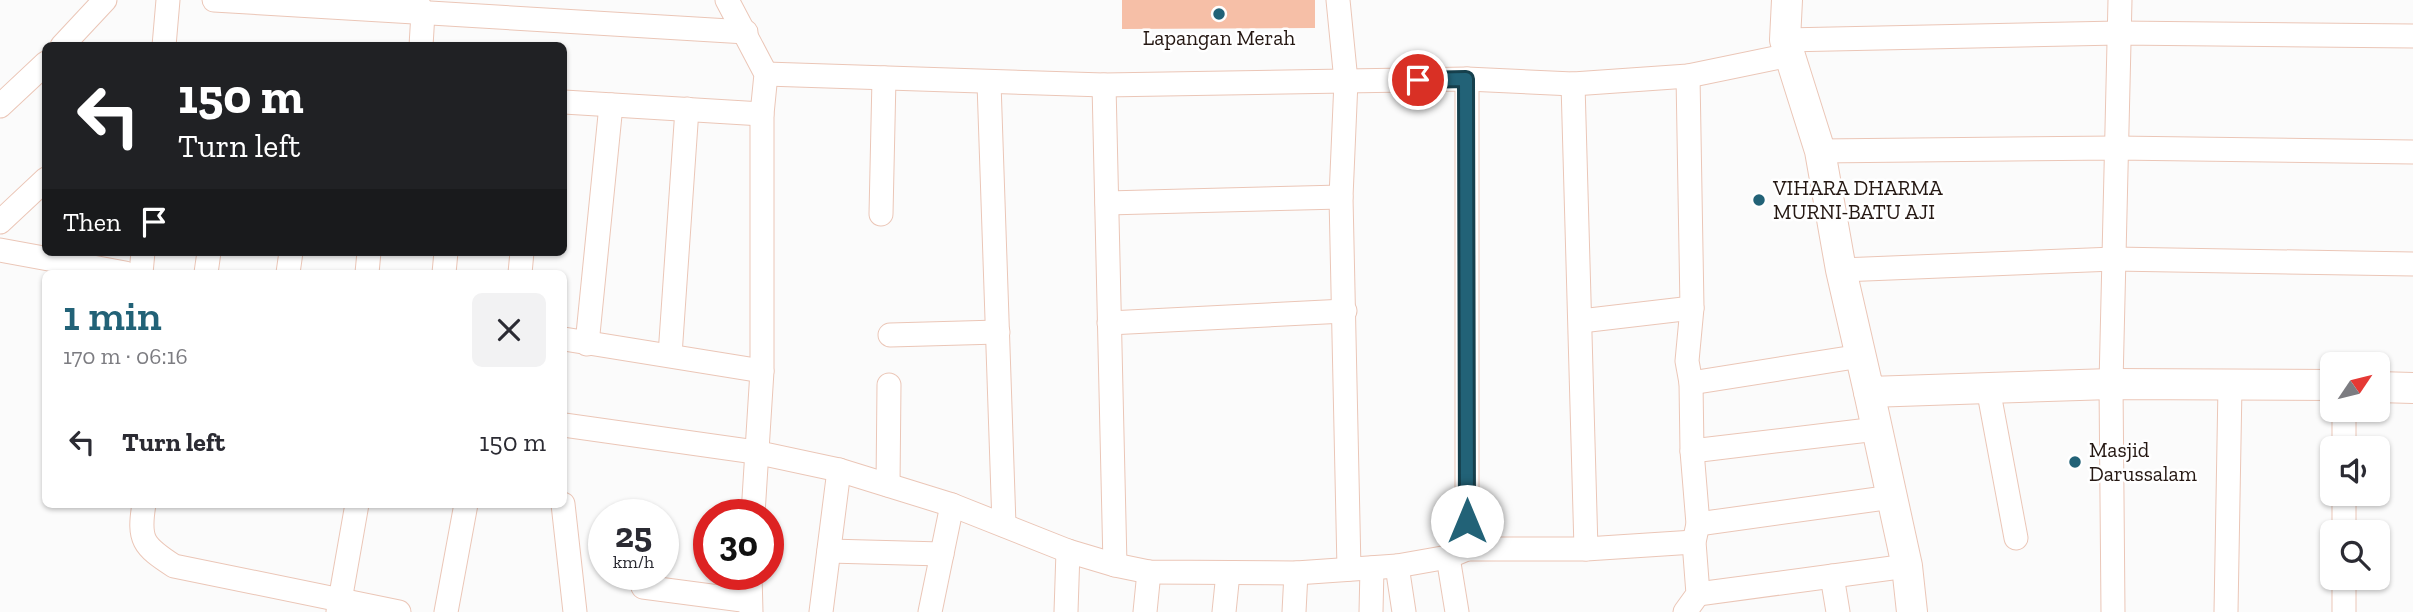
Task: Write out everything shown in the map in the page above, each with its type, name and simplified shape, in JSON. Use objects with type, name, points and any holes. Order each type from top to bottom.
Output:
[{"type":"street","points":[[66,42],[106,0]]},
{"type":"street","points":[[164,42],[168,0]]},
{"type":"street","points":[[214,0],[471,8],[737,11],[766,74],[762,114],[762,371],[753,499]]},
{"type":"street","points":[[1338,0],[1346,81],[1341,197],[1345,311],[1360,568],[1371,612]]},
{"type":"street","points":[[1787,0],[1787,48],[1820,151],[1841,270],[1907,566],[1912,612]]},
{"type":"street","points":[[2113,612],[2111,384],[2120,0]]},
{"type":"street","points":[[419,6],[421,42]]},
{"type":"street","points":[[766,74],[1104,85],[1466,79],[1573,84],[1688,76],[1787,48],[2119,33],[2413,36]]},
{"type":"street","points":[[0,106],[42,67]]},
{"type":"street","points":[[1688,76],[1692,308],[1687,361],[1691,383],[1696,533],[1692,603],[1832,576],[1907,566]]},
{"type":"street","points":[[881,215],[884,78]]},
{"type":"street","points":[[1457,612],[1466,79]]},
{"type":"street","points":[[989,83],[1004,525]]},
{"type":"street","points":[[1573,84],[1586,549]]},
{"type":"street","points":[[1104,85],[1115,565]]},
{"type":"street","points":[[567,102],[762,114]]},
{"type":"street","points":[[587,344],[611,105]]},
{"type":"street","points":[[670,355],[687,109]]},
{"type":"street","points":[[1820,151],[2116,148],[2413,152]]},
{"type":"street","points":[[0,222],[42,183]]},
{"type":"street","points":[[1107,203],[1341,197]]},
{"type":"street","points":[[0,250],[109,270]]},
{"type":"street","points":[[1841,270],[2114,259],[2413,264]]},
{"type":"street","points":[[1581,321],[1692,308]]},
{"type":"street","points":[[1109,323],[1345,311]]},
{"type":"street","points":[[890,335],[998,332]]},
{"type":"street","points":[[567,340],[762,371]]},
{"type":"street","points":[[1691,383],[1861,356]]},
{"type":"street","points":[[1869,392],[2111,384],[2320,385]]},
{"type":"street","points":[[888,485],[889,385]]},
{"type":"street","points":[[2226,612],[2230,386]]},
{"type":"street","points":[[2390,387],[2413,388]]},
{"type":"street","points":[[1988,388],[2016,538]]},
{"type":"street","points":[[567,425],[755,452],[839,470],[952,505],[1068,551],[1149,572],[1296,573],[1396,566],[1458,553],[1586,549],[1696,533],[1892,497]]},
{"type":"street","points":[[1692,451],[1877,429]]},
{"type":"street","points":[[821,612],[839,470]]},
{"type":"street","points":[[930,612],[952,505]]},
{"type":"street","points":[[143,508],[139,532],[151,551],[174,566],[339,606],[399,612]]},
{"type":"street","points":[[339,606],[355,508]]},
{"type":"street","points":[[446,612],[465,508]]},
{"type":"street","points":[[563,508],[575,612]]},
{"type":"street","points":[[829,551],[942,554]]},
{"type":"street","points":[[1066,612],[1068,551]]},
{"type":"street","points":[[1396,566],[1404,612]]},
{"type":"street","points":[[1145,612],[1149,572]]},
{"type":"street","points":[[1224,612],[1228,573]]},
{"type":"street","points":[[1294,612],[1296,573]]},
{"type":"street","points":[[1832,576],[1838,612]]},
{"type":"street","points":[[660,590],[750,606]]},
{"type":"street","points":[[2344,590],[2344,612]]},
{"type":"shaded area","name":"Lapangan Merah","points":[[1122,0],[1315,0],[1315,28],[1122,29]]},
{"type":"place","name":"Lapangan Merah","points":[[1219,14]]},
{"type":"place","name":"VIHARA DHARMA MURNI-BATU AJI","points":[[1759,200]]},
{"type":"place","name":"Masjid Darussalam","points":[[2075,462]]},
{"type":"route","points":[[1418,80],[1466,79],[1467,521]]}]
